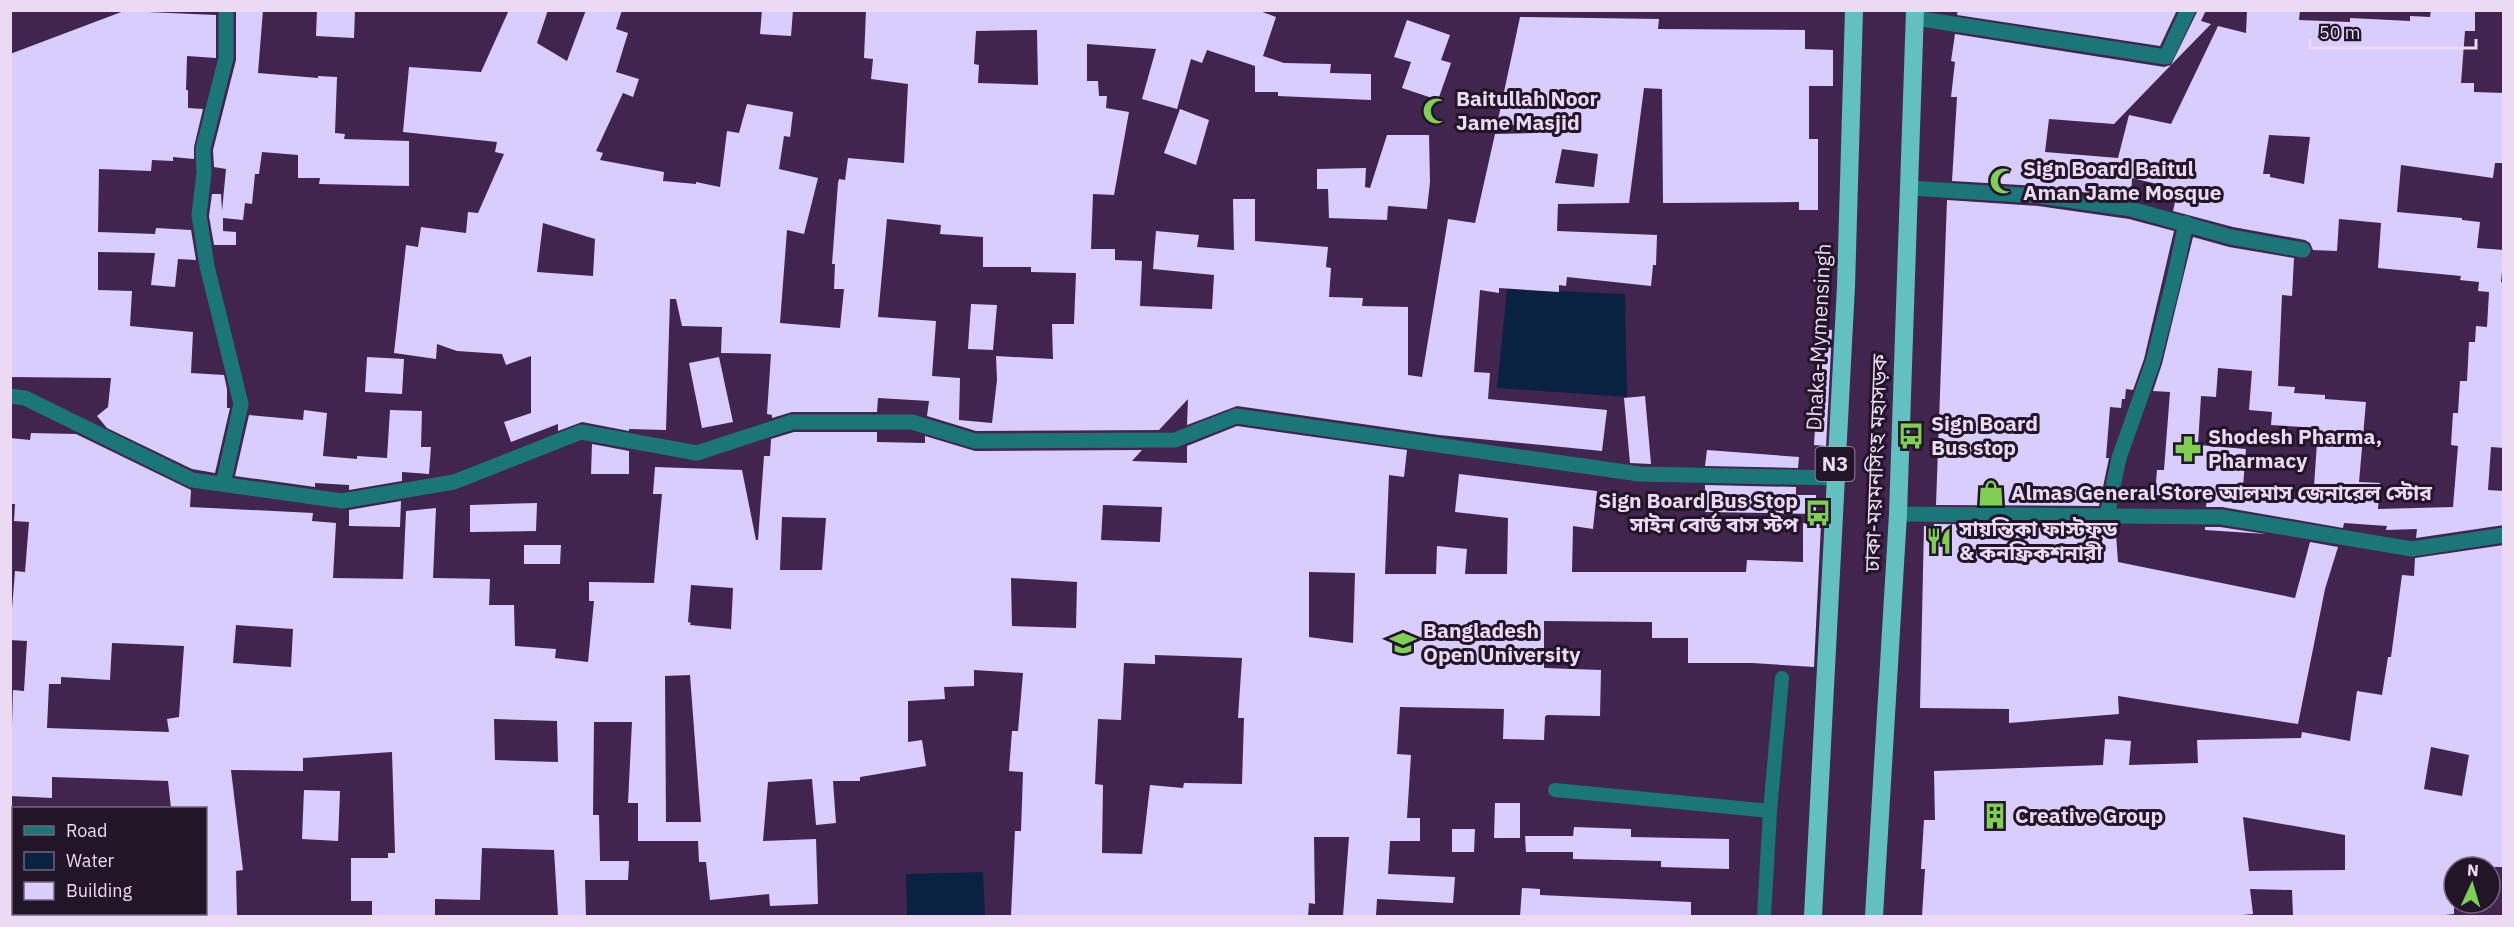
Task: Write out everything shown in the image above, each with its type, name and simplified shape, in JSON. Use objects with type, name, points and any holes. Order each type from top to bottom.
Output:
[{"type":"highway","name":"Dhaka-Mymensingh","points":[[1813,916],[1834,478],[1846,286],[1854,10]]},
{"type":"highway","name":"ঢাকা-ময়মনসিংহ মহাসড়ক","points":[[1874,916],[1898,514],[1915,14]]},
{"type":"street","points":[[223,484],[241,404],[207,266],[199,215],[204,172],[203,149],[225,58],[226,10]]},
{"type":"street","points":[[1915,14],[2166,57],[2188,10]]},
{"type":"street","points":[[1909,188],[2039,196],[2131,208],[2231,237],[2303,250]]},
{"type":"street","points":[[2107,516],[2119,458],[2153,362],[2186,223]]},
{"type":"street","points":[[10,396],[25,398],[192,480],[342,501],[454,482],[581,432],[696,453],[792,422],[912,422],[975,441],[1175,440],[1236,416],[1639,474],[1834,478]]},
{"type":"street","points":[[1898,514],[2222,517],[2412,549],[2504,535]]},
{"type":"lane","points":[[1764,916],[1770,811],[1782,678]]},
{"type":"lane","points":[[1555,790],[1770,811]]},
{"type":"water","points":[[1507,289],[1625,294],[1627,397],[1497,388]]},
{"type":"water","points":[[983,872],[985,916],[907,916],[906,874]]},
{"type":"building","points":[[236,10],[263,10],[258,73],[318,78],[318,76],[337,77],[335,133],[345,134],[344,139],[409,141],[409,186],[319,184],[320,178],[298,178],[298,155],[262,152],[259,174],[255,174],[252,204],[245,203],[243,220],[223,218],[223,231],[236,232],[236,245],[214,245],[209,216],[212,194],[221,194],[222,211],[226,169],[214,167],[213,150],[236,60]]},
{"type":"building","points":[[317,10],[355,10],[354,38],[316,36]]},
{"type":"building","points":[[509,10],[548,10],[537,43],[567,61],[586,10],[622,10],[616,29],[628,33],[616,72],[639,79],[633,97],[623,93],[596,151],[603,153],[600,160],[664,172],[663,181],[696,184],[696,182],[720,187],[727,131],[739,133],[747,104],[793,112],[790,137],[784,136],[779,169],[818,178],[804,234],[787,230],[780,323],[840,328],[844,289],[834,289],[835,264],[832,264],[839,179],[845,180],[848,158],[904,163],[908,84],[871,79],[873,59],[864,58],[866,10],[1257,10],[1276,17],[1263,56],[1284,63],[1331,64],[1330,73],[1371,74],[1371,100],[1278,96],[1278,92],[1255,92],[1255,66],[1207,50],[1202,63],[1191,59],[1177,109],[1142,99],[1156,49],[1087,44],[1087,81],[1098,81],[1099,96],[1107,96],[1106,108],[1129,112],[1114,195],[1093,194],[1091,249],[1115,249],[1115,260],[1142,261],[1140,306],[1212,309],[1214,275],[1153,269],[1156,231],[1199,235],[1197,247],[1234,250],[1233,199],[1255,199],[1255,241],[1328,247],[1326,267],[1331,268],[1329,297],[1363,298],[1362,306],[1408,307],[1408,375],[1422,377],[1448,219],[1475,223],[1495,134],[1537,133],[1498,120],[1520,17],[1659,19],[1658,29],[1805,30],[1805,49],[1833,50],[1833,86],[1809,86],[1809,139],[1818,139],[1818,210],[1799,210],[1799,202],[1663,203],[1662,89],[1644,88],[1629,203],[1558,204],[1557,231],[1657,235],[1656,265],[1653,265],[1651,286],[1567,277],[1566,286],[1559,285],[1559,292],[1499,288],[1499,293],[1480,290],[1474,372],[1490,373],[1488,399],[1607,410],[1602,451],[1439,435],[1237,406],[1187,425],[1188,399],[1159,430],[976,431],[927,416],[929,401],[878,398],[877,412],[792,412],[772,418],[772,415],[767,414],[771,354],[721,353],[722,327],[682,326],[676,299],[670,299],[666,430],[629,429],[629,431],[582,422],[558,431],[558,424],[511,442],[504,422],[531,413],[531,356],[506,365],[502,354],[457,351],[437,344],[436,359],[394,353],[406,245],[418,247],[421,227],[466,233],[468,212],[478,213],[504,154],[495,152],[497,142],[403,132],[409,67],[481,72]],"holes":[[[1037,30],[1038,85],[978,83],[979,65],[974,64],[976,31]],[[1562,149],[1598,154],[1594,187],[1555,183]],[[887,219],[941,225],[940,234],[983,237],[983,267],[1031,267],[1031,272],[1076,273],[1074,324],[1052,324],[1053,359],[996,356],[997,380],[992,423],[959,420],[960,378],[932,376],[936,321],[878,317]],[[543,223],[595,239],[593,276],[537,272]]]},
{"type":"building","points":[[762,10],[793,10],[791,36],[760,34]]},
{"type":"building","points":[[1958,10],[2177,10],[2160,46],[1957,15]]},
{"type":"building","points":[[2198,10],[2206,10],[2201,21],[2211,24],[2171,65]]},
{"type":"building","points":[[2247,10],[2300,10],[2299,20],[2350,22],[2350,18],[2410,21],[2410,16],[2430,17],[2431,10],[2475,10],[2475,31],[2465,31],[2461,83],[2474,83],[2474,92],[2504,93],[2504,163],[2495,163],[2493,178],[2401,165],[2397,212],[2462,218],[2462,220],[2480,222],[2477,248],[2504,250],[2501,282],[2504,282],[2504,448],[2491,447],[2488,490],[2504,491],[2504,525],[2416,538],[2417,529],[2386,530],[2387,526],[2344,523],[2343,528],[2222,507],[2206,507],[2207,498],[2155,495],[2157,470],[2164,470],[2170,392],[2153,391],[2162,364],[2193,237],[2229,247],[2294,258],[2292,296],[2282,295],[2278,386],[2295,387],[2294,393],[2325,395],[2325,399],[2366,402],[2359,482],[2380,483],[2378,509],[2453,507],[2458,446],[2451,445],[2453,413],[2458,413],[2460,381],[2467,381],[2469,342],[2475,342],[2476,326],[2487,327],[2489,292],[2478,291],[2479,282],[2460,280],[2461,276],[2378,268],[2381,223],[2339,219],[2337,251],[2313,250],[2310,243],[2305,240],[2233,227],[2173,211],[2178,189],[2132,178],[2131,199],[2040,186],[1952,181],[1957,97],[1951,97],[1955,62],[1951,61],[1955,34],[2164,67],[2171,65],[2114,124],[2049,119],[2045,152],[2118,158],[2129,115],[2171,124],[2218,26],[2246,33]],"holes":[[[2269,135],[2310,137],[2304,184],[2263,174]],[[2218,368],[2252,371],[2249,410],[2272,412],[2271,425],[2318,428],[2313,501],[2283,498],[2283,502],[2242,499],[2246,449],[2198,445],[2201,396],[2216,397]]]},
{"type":"building","points":[[124,11],[216,15],[216,58],[187,56],[188,108],[203,109],[194,147],[194,159],[173,157],[173,161],[152,160],[151,171],[99,169],[98,232],[155,234],[156,228],[191,230],[196,260],[178,259],[175,287],[151,285],[155,253],[98,252],[98,290],[132,291],[130,326],[193,332],[191,373],[224,375],[227,408],[230,408],[215,473],[192,469],[107,428],[97,416],[108,407],[111,378],[10,377],[10,54]]},
{"type":"building","points":[[1407,20],[1450,35],[1441,60],[1451,63],[1438,100],[1402,88],[1411,62],[1394,57]]},
{"type":"building","points":[[1180,109],[1209,120],[1196,165],[1164,153]]},
{"type":"building","points":[[1387,135],[1429,135],[1430,182],[1427,209],[1388,206],[1387,220],[1329,218],[1328,189],[1317,189],[1317,169],[1366,168],[1365,187],[1370,188]]},
{"type":"building","points":[[1947,200],[2038,206],[2129,219],[2174,231],[2144,359],[2133,390],[2126,389],[2121,408],[2110,407],[2106,458],[2109,458],[2099,506],[1936,505]]},
{"type":"building","points":[[971,304],[997,305],[993,350],[968,349]]},
{"type":"building","points":[[1821,329],[1832,330],[1826,446],[1814,445]]},
{"type":"building","points":[[367,357],[404,359],[402,394],[365,392]]},
{"type":"building","points":[[719,357],[733,422],[702,428],[689,363]]},
{"type":"building","points":[[1645,396],[1651,464],[1630,463],[1624,398]]},
{"type":"building","points":[[304,410],[327,413],[323,456],[357,459],[357,456],[387,458],[390,410],[422,411],[421,447],[431,447],[429,474],[402,472],[402,481],[349,490],[349,485],[315,483],[315,487],[235,476],[249,415],[303,420]]},
{"type":"building","points":[[1237,426],[1407,450],[1404,477],[1389,475],[1385,574],[1436,574],[1437,546],[1467,549],[1465,574],[1507,574],[1508,518],[1455,512],[1459,474],[1597,491],[1593,529],[1573,526],[1572,572],[1746,572],[1747,560],[1803,562],[1803,523],[1821,524],[1814,667],[1752,663],[1688,663],[1688,638],[1652,638],[1652,622],[1544,621],[1544,668],[1601,670],[1600,716],[1547,715],[1544,740],[1503,739],[1504,709],[1400,707],[1397,754],[1411,755],[1407,818],[1420,818],[1420,841],[1390,841],[1388,874],[1455,877],[1453,903],[1377,899],[1376,916],[1343,916],[1349,837],[1314,837],[1315,904],[1309,903],[1308,916],[1011,915],[1015,831],[1021,831],[1023,772],[1009,771],[1012,731],[1018,731],[1023,673],[974,670],[974,686],[944,687],[945,699],[908,701],[908,742],[922,740],[926,766],[860,777],[860,781],[833,781],[836,823],[816,825],[812,779],[768,782],[763,841],[816,839],[818,904],[770,906],[769,894],[710,900],[706,862],[699,862],[698,841],[638,841],[638,803],[628,803],[632,722],[594,722],[593,815],[599,815],[600,861],[629,861],[628,880],[585,880],[586,916],[558,916],[554,850],[482,848],[480,900],[435,899],[435,916],[372,916],[372,901],[351,901],[351,858],[388,858],[388,853],[395,853],[392,752],[303,758],[303,771],[231,770],[243,870],[236,871],[237,916],[206,916],[207,807],[171,807],[168,781],[52,777],[52,798],[10,796],[13,690],[24,691],[27,641],[10,640],[10,609],[12,609],[15,571],[25,572],[29,522],[14,521],[15,504],[10,504],[10,438],[30,440],[31,433],[76,434],[191,490],[190,507],[313,513],[312,521],[336,523],[333,578],[403,579],[406,511],[436,508],[433,578],[490,579],[489,605],[514,605],[515,646],[556,649],[555,658],[588,662],[594,601],[589,601],[589,582],[654,583],[662,494],[653,494],[655,467],[742,470],[756,540],[758,540],[764,456],[770,456],[771,439],[794,432],[877,432],[877,442],[925,443],[925,436],[975,451],[1142,450],[1132,461],[1187,463],[1187,446]],"holes":[[[1103,505],[1162,507],[1160,542],[1101,540]],[[782,517],[826,518],[822,570],[780,570]],[[1309,572],[1355,573],[1353,643],[1309,637]],[[1011,578],[1077,582],[1076,628],[1012,626]],[[691,585],[733,588],[731,629],[690,625],[691,623],[688,622]],[[236,625],[293,629],[291,667],[233,663]],[[112,643],[184,646],[179,717],[167,719],[169,732],[47,728],[49,684],[61,684],[61,677],[110,680]],[[1155,655],[1242,658],[1238,718],[1244,718],[1242,784],[1184,783],[1183,788],[1150,785],[1142,854],[1102,853],[1103,785],[1095,784],[1098,719],[1121,720],[1124,663],[1155,664]],[[690,675],[701,822],[666,822],[665,676]],[[494,719],[557,721],[558,762],[495,760]]]},
{"type":"building","points":[[592,444],[629,451],[629,474],[591,474]]},
{"type":"building","points":[[1707,450],[1799,457],[1798,468],[1705,466]]},
{"type":"building","points":[[1705,485],[1796,487],[1796,495],[1816,495],[1816,514],[1705,512]]},
{"type":"building","points":[[401,501],[400,527],[349,526],[349,510]]},
{"type":"building","points":[[537,503],[536,531],[470,532],[470,505]]},
{"type":"building","points":[[1934,524],[2105,526],[2104,533],[2116,534],[2118,562],[2295,598],[2310,542],[2338,547],[2325,589],[2298,724],[2118,696],[2119,714],[2009,723],[2009,709],[1920,708],[1924,526],[1934,527]]},
{"type":"building","points":[[2205,527],[2220,527],[2266,534],[2205,530]]},
{"type":"building","points":[[524,545],[561,545],[560,564],[524,564]]},
{"type":"building","points":[[2504,545],[2504,867],[2502,867],[2502,855],[2442,855],[2442,915],[2445,915],[2293,916],[2292,890],[2250,889],[2253,914],[2232,916],[1922,916],[1925,869],[1921,869],[1924,820],[1935,820],[1934,771],[2103,765],[2105,739],[2131,741],[2129,765],[2198,763],[2197,740],[2301,738],[2302,732],[2350,741],[2357,691],[2382,695],[2388,657],[2391,657],[2402,575],[2414,576],[2415,558]],"holes":[[[2431,747],[2469,755],[2462,796],[2424,789]],[[2243,817],[2345,835],[2345,870],[2249,871]]]},
{"type":"building","points":[[304,790],[340,791],[338,841],[302,839]]},
{"type":"building","points":[[1495,803],[1520,803],[1520,838],[1494,838]]},
{"type":"building","points":[[1574,827],[1631,829],[1631,837],[1729,839],[1729,869],[1661,867],[1661,861],[1573,859],[1573,852],[1526,852],[1525,836],[1573,836]]},
{"type":"building","points":[[1452,829],[1475,829],[1474,852],[1452,852]]},
{"type":"building","points":[[1522,888],[1540,889],[1540,895],[1691,902],[1691,916],[1520,916]]},
{"type":"place","name":"Baitullah Noor Jame Masjid","points":[[1436,111]]},
{"type":"place","name":"Sign Board Baitul Aman Jame Mosque","points":[[2003,181]]},
{"type":"place","name":"Sign Board Bus stop","points":[[1911,436]]},
{"type":"place","name":"Shodesh Pharma, Pharmacy","points":[[2188,449]]},
{"type":"place","name":"Almas General Store আলমাস জেনারেল স্টোর","points":[[1991,493]]},
{"type":"place","name":"Sign Board Bus Stop সাইন বোর্ড বাস স্টপ","points":[[1818,513]]},
{"type":"place","name":"সায়ন্তিকা ফাস্টফুড & কনফ্রিকশনারী","points":[[1939,541]]},
{"type":"place","name":"Bangladesh Open University","points":[[1403,643]]},
{"type":"place","name":"Creative Group","points":[[1995,816]]}]
